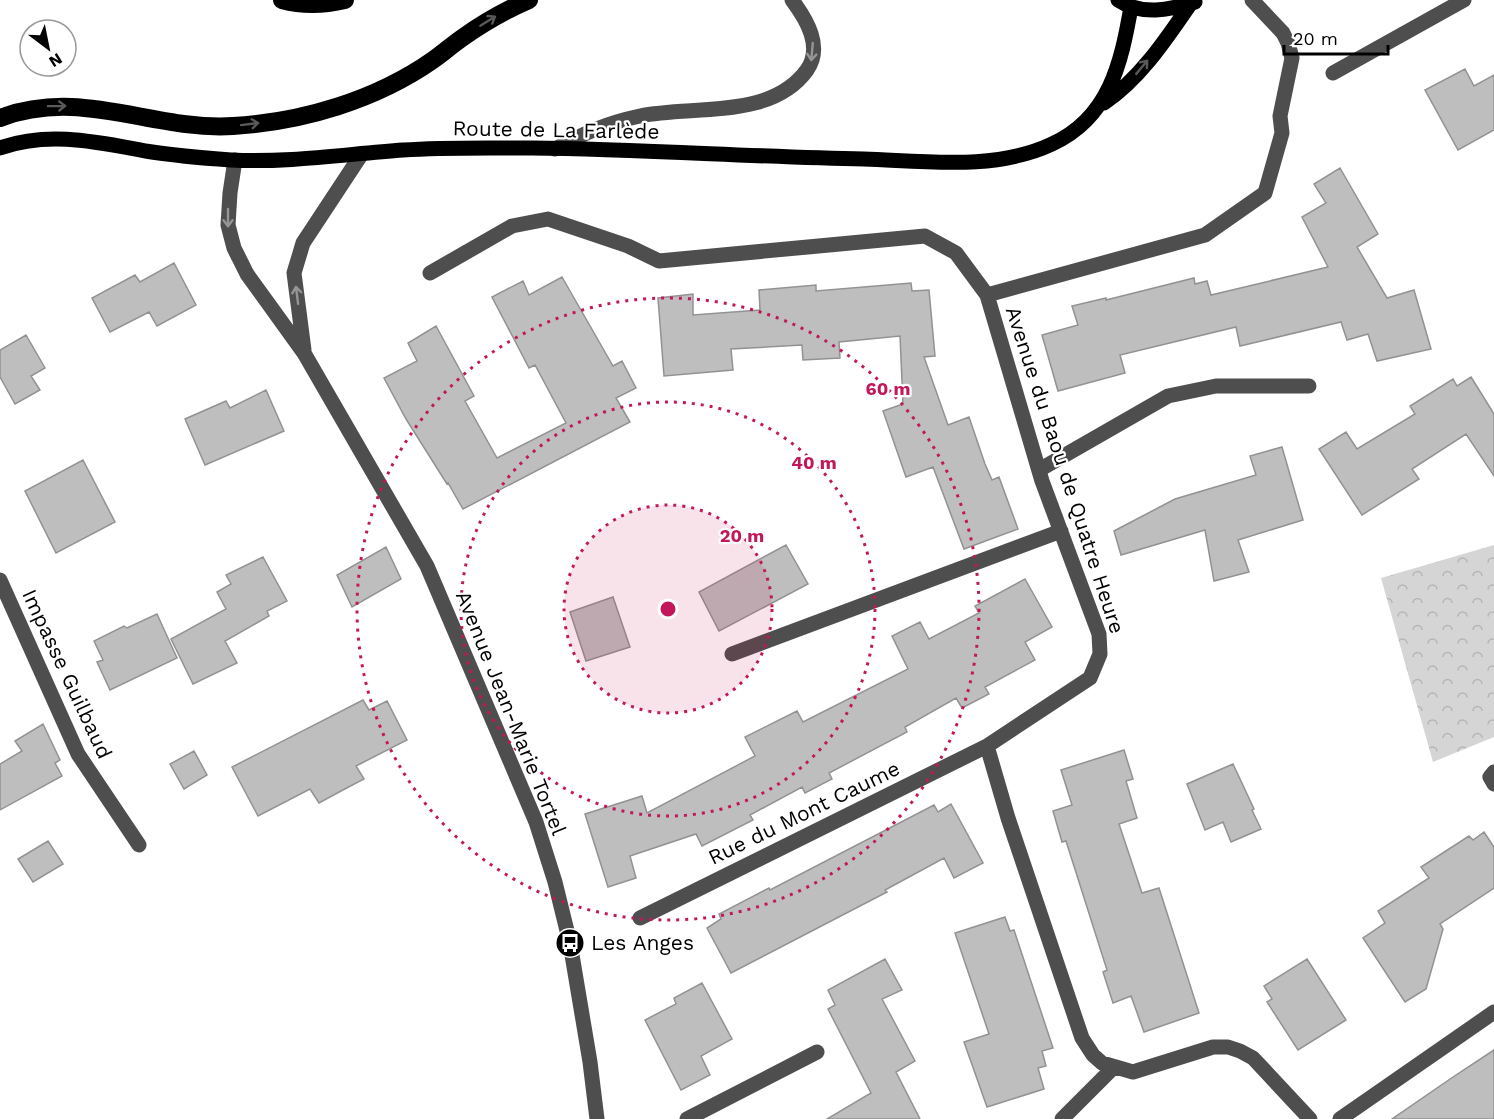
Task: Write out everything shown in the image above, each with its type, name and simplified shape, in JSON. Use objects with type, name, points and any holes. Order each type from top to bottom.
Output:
[{"type":"highway","points":[[282,0],[310,5],[345,0]]},
{"type":"highway","points":[[0,118],[55,106],[103,109],[191,125],[211,126],[243,125],[308,114],[363,97],[390,85],[434,60],[464,37],[499,15],[529,0]]},
{"type":"main road","name":"Route de La Farlède","points":[[1099,106],[1128,84],[1195,1]]},
{"type":"main road","points":[[1124,4],[1143,10],[1162,11],[1195,1]]},
{"type":"main road","name":"Route de La Farlède","points":[[0,148],[26,140],[69,139],[177,156],[235,160],[361,155],[404,150],[555,149],[811,158],[989,160],[1028,153],[1055,143],[1079,127],[1099,106],[1105,98],[1117,66],[1124,4]]},
{"type":"street","points":[[555,149],[592,129],[642,115],[739,106],[765,101],[780,95],[792,87],[804,74],[815,52],[807,23],[792,0]]},
{"type":"street","name":"Avenue du Baou de Quatre Heure","points":[[987,746],[1090,678],[1100,654],[1099,633],[1039,470],[987,295],[1205,235],[1265,193],[1282,133],[1280,116],[1292,58],[1283,33],[1252,0]]},
{"type":"street","points":[[1333,73],[1464,0]]},
{"type":"street","name":"Avenue Jean-Marie Tortel","points":[[304,353],[294,273],[303,243],[361,155]]},
{"type":"street","name":"Avenue Jean-Marie Tortel","points":[[235,160],[228,225],[234,248],[247,274],[304,353],[427,566],[536,822],[555,882],[570,943],[597,1119]]},
{"type":"street","points":[[430,273],[512,226],[548,219],[628,246],[659,261],[924,236],[956,253],[987,295]]},
{"type":"street","points":[[1039,470],[1168,396],[1216,386],[1309,386]]},
{"type":"street","points":[[732,654],[1061,531]]},
{"type":"street","name":"Impasse Guilbaud","points":[[0,580],[78,754],[139,844]]},
{"type":"street","points":[[987,746],[1008,818],[1082,1038],[1093,1055],[1102,1063],[1113,1068],[1133,1072],[1213,1047],[1228,1047],[1253,1058],[1310,1119]]},
{"type":"street","name":"Rue du Mont Caume","points":[[640,918],[987,746]]},
{"type":"street","points":[[1494,772],[1490,777],[1494,784]]},
{"type":"street","points":[[1340,1119],[1494,1012]]},
{"type":"street","points":[[687,1119],[817,1052]]},
{"type":"street","points":[[1062,1119],[1113,1068]]},
{"type":"green space","points":[[1494,545],[1494,737],[1433,762],[1381,578]]},
{"type":"building","points":[[1465,69],[1474,86],[1494,75],[1494,130],[1458,150],[1425,90]]},
{"type":"building","points":[[1340,168],[1378,234],[1357,247],[1387,298],[1414,290],[1431,349],[1377,361],[1368,334],[1347,340],[1341,322],[1240,346],[1236,327],[1120,355],[1125,373],[1058,391],[1042,335],[1078,325],[1072,306],[1194,278],[1195,284],[1207,281],[1211,295],[1328,267],[1302,217],[1326,203],[1314,184]]},
{"type":"building","points":[[174,263],[196,305],[157,326],[149,312],[110,332],[92,298],[135,275],[140,282]]},
{"type":"building","points":[[562,277],[613,366],[622,361],[636,388],[616,398],[630,422],[463,509],[406,419],[384,378],[417,361],[408,343],[436,326],[474,396],[465,401],[497,458],[566,423],[535,365],[529,368],[492,297],[523,281],[529,295]]},
{"type":"building","points":[[911,283],[912,291],[929,290],[935,356],[924,357],[948,425],[969,417],[992,480],[999,477],[1018,529],[964,549],[933,467],[906,477],[883,411],[903,404],[900,336],[839,342],[840,358],[803,360],[802,345],[731,349],[733,370],[664,376],[658,298],[693,294],[693,315],[760,310],[759,290],[816,285],[816,291]]},
{"type":"building","points":[[26,335],[45,368],[31,376],[40,390],[15,404],[0,377],[0,350]]},
{"type":"building","points":[[1471,377],[1494,414],[1494,476],[1466,434],[1412,469],[1419,479],[1362,515],[1319,449],[1346,432],[1357,449],[1415,414],[1410,406],[1453,379],[1457,386]]},
{"type":"building","points":[[266,390],[284,431],[205,465],[185,419],[226,401],[230,408]]},
{"type":"building","points":[[1282,447],[1303,520],[1238,540],[1249,572],[1214,581],[1205,530],[1121,555],[1114,531],[1175,499],[1256,475],[1250,456]]},
{"type":"building","points":[[83,460],[115,522],[56,553],[25,491]]},
{"type":"building","points":[[786,545],[808,584],[719,631],[699,592]]},
{"type":"building","points":[[386,547],[401,579],[352,607],[337,575]]},
{"type":"building","points":[[263,557],[287,601],[267,611],[269,616],[225,641],[237,663],[193,684],[171,639],[226,609],[217,592],[231,584],[226,575]]},
{"type":"building","points":[[1025,579],[1052,627],[1025,642],[1035,660],[985,687],[989,694],[962,708],[956,698],[905,727],[907,732],[829,773],[832,779],[805,793],[802,787],[750,815],[753,820],[702,846],[696,834],[630,856],[636,878],[608,887],[585,814],[642,796],[647,813],[755,756],[745,737],[797,711],[803,722],[908,669],[892,636],[920,622],[929,639],[979,613],[975,606]]},
{"type":"building","points":[[613,597],[630,647],[586,661],[570,612]]},
{"type":"building","points":[[157,614],[177,658],[110,690],[97,662],[103,660],[94,641],[124,626],[127,628]]},
{"type":"building","points":[[363,700],[369,710],[387,701],[407,740],[356,766],[364,779],[319,803],[310,789],[258,816],[232,767]]},
{"type":"building","points":[[43,724],[60,760],[55,763],[62,776],[0,810],[0,764],[22,751],[15,741]]},
{"type":"building","points":[[1124,750],[1133,779],[1126,781],[1137,818],[1119,824],[1142,893],[1159,888],[1199,1013],[1144,1032],[1131,996],[1113,1003],[1103,972],[1107,970],[1066,841],[1062,842],[1053,811],[1072,805],[1061,770]]},
{"type":"building","points":[[194,751],[207,775],[184,789],[170,764]]},
{"type":"building","points":[[1233,764],[1261,829],[1231,842],[1223,822],[1205,830],[1187,784]]},
{"type":"building","points":[[951,804],[983,863],[954,878],[944,858],[885,890],[887,892],[731,973],[707,928],[721,919],[719,914],[934,805],[938,812]]},
{"type":"building","points":[[1484,832],[1494,847],[1494,888],[1440,924],[1443,929],[1426,989],[1405,1002],[1363,938],[1385,923],[1378,911],[1429,878],[1421,867],[1469,836],[1473,840]]},
{"type":"building","points":[[48,841],[63,864],[33,882],[18,859]]},
{"type":"building","points":[[1005,917],[1010,931],[1014,930],[1053,1048],[1042,1051],[1046,1066],[1038,1068],[1044,1089],[987,1107],[964,1042],[989,1034],[955,933]]},
{"type":"building","points":[[885,959],[902,990],[882,999],[915,1061],[896,1072],[920,1119],[827,1119],[871,1093],[828,1009],[835,1005],[828,990]]},
{"type":"building","points":[[1307,959],[1346,1020],[1298,1050],[1267,1002],[1272,999],[1264,986]]},
{"type":"building","points":[[702,983],[732,1039],[701,1056],[710,1075],[681,1090],[645,1020],[676,1004],[674,998]]},
{"type":"building","points":[[1494,1050],[1494,1119],[1392,1119],[1453,1077]]},
{"type":"place","name":"Les Anges","points":[[570,943]]}]
